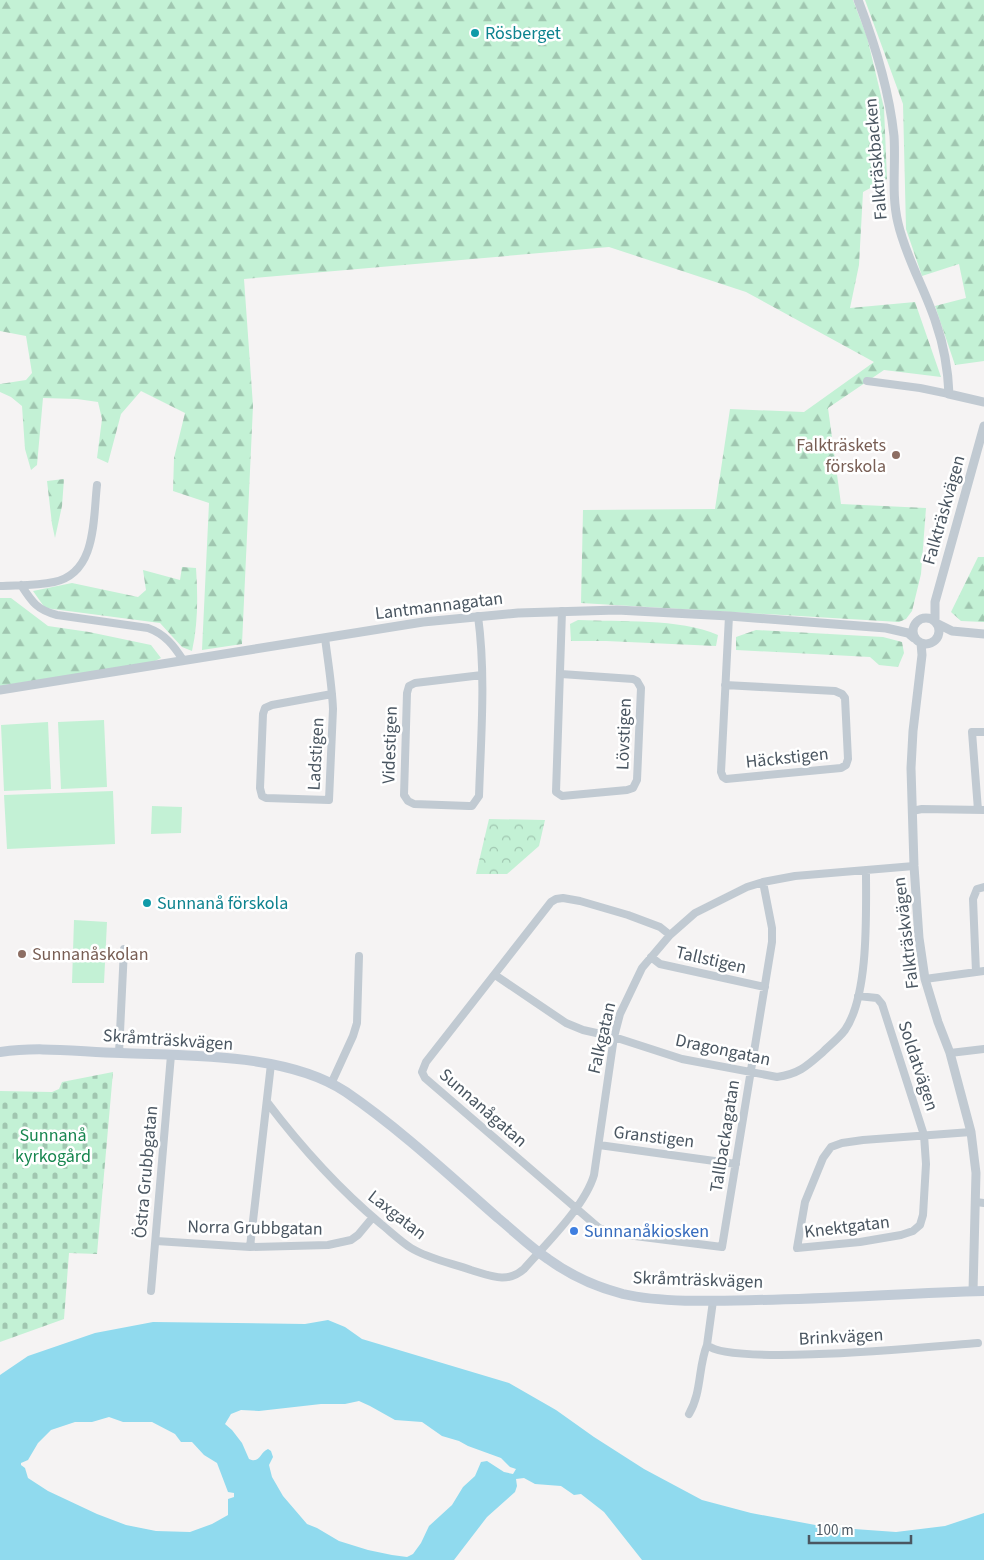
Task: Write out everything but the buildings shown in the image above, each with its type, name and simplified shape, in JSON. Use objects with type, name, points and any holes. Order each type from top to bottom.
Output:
[{"type":"main road","name":"Skråmträskvägen","points":[[0,1052],[39,1049],[170,1055],[271,1064],[314,1076],[345,1091],[383,1120],[538,1252],[561,1269],[616,1292],[658,1298],[713,1301],[979,1291]]},
{"type":"street","name":"Falkträskbacken","points":[[858,0],[870,32],[889,98],[894,138],[893,197],[897,223],[936,323],[946,356],[949,394]]},
{"type":"street","points":[[867,380],[920,388],[984,402]]},
{"type":"street","name":"Falkträskvägen","points":[[935,602],[984,426]]},
{"type":"street","points":[[0,586],[55,582],[69,576],[82,562],[91,542],[97,485]]},
{"type":"street","points":[[21,585],[32,602],[45,612],[148,628],[159,632],[176,649],[183,660]]},
{"type":"street","points":[[925,641],[912,630],[935,602]]},
{"type":"street","points":[[925,641],[939,632],[936,622],[935,602]]},
{"type":"street","name":"Lantmannagatan","points":[[0,690],[423,622],[478,616],[562,611],[617,610],[886,628],[925,641]]},
{"type":"street","name":"Lövstigen","points":[[561,674],[633,679],[640,684],[638,780],[633,788],[562,796],[556,792],[562,611]]},
{"type":"street","name":"Videstigen","points":[[478,616],[482,643],[482,675],[479,796],[469,806],[414,804],[408,801],[404,794],[407,693],[409,686],[415,683],[482,675]]},
{"type":"street","name":"Häckstigen","points":[[725,685],[835,691],[842,694],[845,698],[848,759],[846,765],[841,768],[726,779],[723,777],[725,685],[729,616]]},
{"type":"street","points":[[921,619],[936,622],[943,628],[984,634]]},
{"type":"street","name":"Lantmannagatan","points":[[886,628],[904,625],[921,619]]},
{"type":"street","points":[[925,641],[961,632]]},
{"type":"street","name":"Ladstigen","points":[[325,638],[332,694],[329,800],[266,798],[262,796],[260,788],[263,714],[265,708],[272,705],[332,694]]},
{"type":"street","name":"Falkträskvägen","points":[[925,641],[912,731],[912,811],[919,938],[925,979],[950,1054],[972,1132],[980,1202],[979,1291]]},
{"type":"street","points":[[912,811],[922,809],[981,810],[972,732],[984,732]]},
{"type":"street","name":"Falkgatan","points":[[538,1252],[575,1209],[592,1184],[614,1037],[620,1014],[642,968],[670,935],[695,914],[740,891],[763,882],[794,876],[914,866]]},
{"type":"street","name":"Dragongatan","points":[[495,975],[566,1023],[583,1030],[614,1037],[682,1059],[777,1077],[797,1072],[807,1066],[844,1031],[853,1015],[866,944],[866,871]]},
{"type":"street","name":"Tallbackagatan","points":[[722,1247],[766,987],[772,928],[763,882]]},
{"type":"street","points":[[925,979],[980,971],[973,899],[977,888],[984,887]]},
{"type":"street","name":"Sunnanågatan","points":[[670,935],[660,927],[628,914],[580,901],[563,898],[556,899],[551,902],[426,1062],[422,1072],[425,1078],[599,1228],[612,1233],[722,1247]]},
{"type":"street","points":[[119,1053],[124,949]]},
{"type":"street","points":[[331,1084],[357,1023],[359,956]]},
{"type":"street","name":"Tallstigen","points":[[651,957],[660,964],[766,987]]},
{"type":"street","name":"Soldatvägen","points":[[858,996],[877,998],[882,1004],[924,1135]]},
{"type":"street","points":[[950,1054],[984,1049]]},
{"type":"street","name":"Östra Grubbgatan","points":[[151,1291],[170,1055]]},
{"type":"street","points":[[250,1247],[271,1064]]},
{"type":"street","name":"Laxgatan","points":[[267,1102],[295,1138],[336,1184],[410,1247],[425,1255],[494,1276],[509,1278],[517,1275],[538,1252]]},
{"type":"street","name":"Knektgatan","points":[[924,1135],[926,1164],[925,1200],[920,1225],[913,1231],[901,1235],[860,1242],[797,1248],[805,1202],[823,1158],[831,1148],[842,1143],[924,1135],[972,1132]]},
{"type":"street","name":"Granstigen","points":[[599,1145],[736,1164]]},
{"type":"street","name":"Norra Grubbgatan","points":[[156,1241],[250,1247],[328,1245],[346,1242],[358,1235],[373,1217]]},
{"type":"street","points":[[689,1414],[695,1403],[703,1356],[707,1344],[713,1301]]},
{"type":"street","name":"Brinkvägen","points":[[707,1344],[711,1348],[724,1352],[766,1356],[978,1343]]},
{"type":"green space","points":[[0,0],[853,0],[867,37],[884,108],[887,179],[863,192],[859,265],[850,308],[915,302],[941,377],[884,370],[828,408],[841,504],[926,508],[921,574],[912,611],[906,619],[899,622],[581,603],[583,510],[715,509],[730,409],[804,412],[874,362],[746,292],[609,247],[244,279],[253,406],[242,644],[202,650],[209,503],[173,491],[174,458],[185,413],[141,391],[121,414],[108,463],[97,458],[102,419],[98,402],[43,398],[37,465],[31,470],[25,449],[22,406],[11,397],[0,392],[0,384],[26,380],[32,373],[26,336],[0,331]]},
{"type":"green space","points":[[865,0],[984,0],[984,361],[955,365],[935,306],[966,298],[959,264],[922,276],[906,229],[903,104]]},
{"type":"green space","points":[[64,479],[62,506],[55,538],[47,481]]},
{"type":"green space","points":[[978,557],[984,557],[984,622],[961,621],[951,612]]},
{"type":"green space","points":[[182,567],[196,568],[197,610],[192,651],[182,647],[160,623],[45,608],[33,591],[72,583],[138,597],[146,590],[143,570],[180,580]]},
{"type":"green space","points":[[0,598],[11,598],[48,626],[89,632],[151,645],[161,658],[153,662],[0,686]]},
{"type":"green space","points":[[578,620],[668,623],[718,635],[716,646],[571,641],[570,624]]},
{"type":"green space","points":[[756,630],[883,637],[902,642],[904,653],[898,667],[879,665],[870,657],[736,650],[736,637]]},
{"type":"green space","points":[[104,720],[107,787],[61,789],[58,722]]},
{"type":"green space","points":[[48,722],[51,789],[4,791],[1,725]]},
{"type":"green space","points":[[113,791],[115,844],[7,849],[4,795]]},
{"type":"green space","points":[[152,806],[182,807],[181,833],[151,834]]},
{"type":"green space","points":[[489,819],[545,820],[539,846],[507,874],[476,874]]},
{"type":"green space","points":[[74,920],[107,922],[104,983],[72,983]]},
{"type":"green space","name":"Sunnanå kyrkogård","points":[[113,1072],[97,1254],[69,1253],[64,1319],[0,1342],[0,1091],[52,1092],[59,1089],[62,1082]]},
{"type":"water","points":[[328,1320],[345,1327],[362,1339],[509,1383],[556,1410],[644,1469],[702,1500],[751,1513],[826,1527],[896,1532],[945,1526],[984,1513],[984,1560],[642,1560],[604,1512],[581,1494],[574,1495],[561,1486],[535,1484],[524,1478],[516,1479],[517,1486],[515,1492],[487,1517],[454,1560],[0,1560],[0,1375],[28,1356],[95,1333],[153,1322],[305,1324]],"holes":[[[359,1401],[395,1420],[422,1422],[442,1436],[501,1458],[510,1467],[516,1469],[513,1474],[504,1472],[487,1461],[481,1462],[475,1476],[463,1487],[452,1505],[429,1526],[421,1543],[413,1554],[407,1557],[368,1550],[339,1541],[307,1524],[283,1496],[272,1477],[269,1465],[273,1457],[271,1451],[265,1450],[258,1459],[249,1459],[242,1443],[225,1424],[231,1414],[241,1410],[259,1411],[321,1404],[345,1404]],[[109,1417],[123,1422],[152,1422],[175,1434],[181,1442],[192,1442],[204,1455],[217,1463],[228,1492],[234,1493],[234,1497],[228,1499],[228,1515],[212,1524],[190,1532],[156,1531],[126,1525],[97,1514],[48,1491],[28,1478],[25,1468],[21,1463],[28,1460],[38,1443],[51,1430],[75,1422],[92,1422]]]},
{"type":"place","name":"Rösberget","points":[[475,33]]},
{"type":"place","name":"Falkträskets förskola","points":[[896,455]]},
{"type":"place","name":"Sunnanå förskola","points":[[147,903]]},
{"type":"place","name":"Sunnanåskolan","points":[[22,954]]},
{"type":"place","name":"Sunnanåkiosken","points":[[574,1231]]}]
